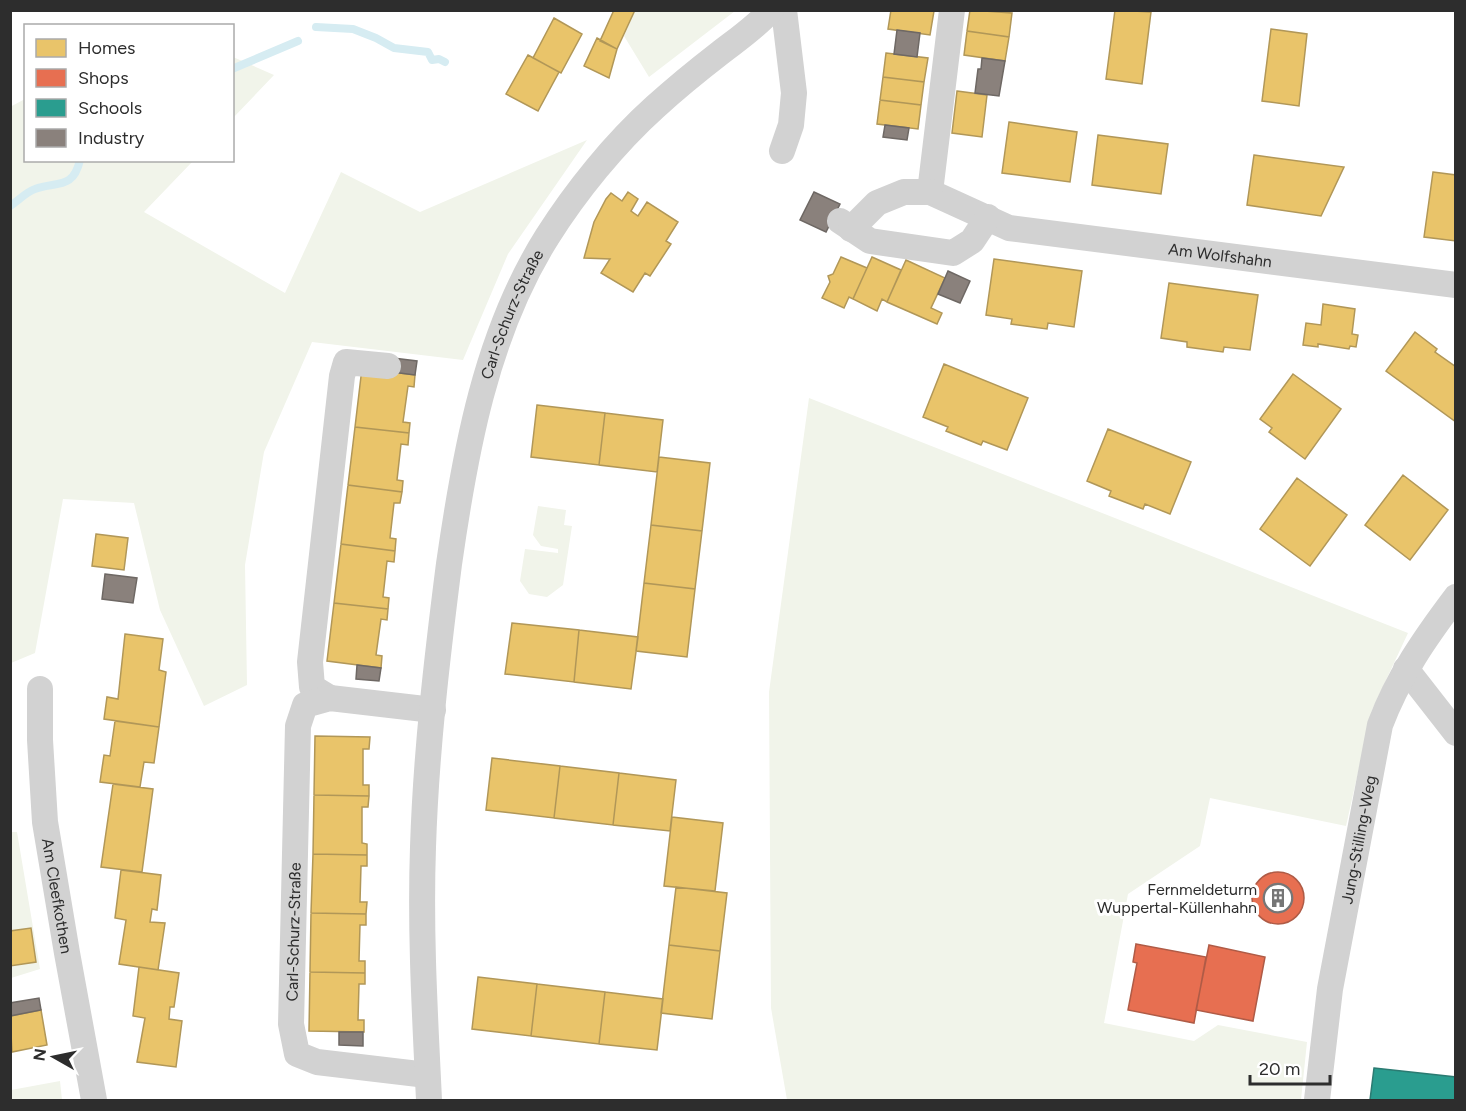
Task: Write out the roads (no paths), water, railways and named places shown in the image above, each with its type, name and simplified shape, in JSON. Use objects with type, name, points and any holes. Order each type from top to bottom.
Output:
[{"type":"street","name":"Carl-Schurz-Straße","points":[[429,1101],[422,927],[426,773],[445,595],[463,478],[492,358],[516,296],[547,237],[597,168],[653,109],[757,26],[771,10]]},
{"type":"street","points":[[782,151],[791,125],[794,93],[784,10]]},
{"type":"street","points":[[952,10],[930,192],[904,192],[877,203],[846,225],[870,241],[953,253],[972,241],[988,218]]},
{"type":"street","name":"Am Wolfshahn","points":[[930,192],[1009,228],[1455,285]]},
{"type":"street","points":[[388,366],[346,362],[342,376],[310,662],[312,687],[330,698],[433,710]]},
{"type":"street","name":"Jung-Stilling-Weg","points":[[1317,1101],[1330,989],[1380,725],[1391,696],[1406,669],[1445,630],[1455,597]]},
{"type":"street","points":[[1406,669],[1455,733]]},
{"type":"street","name":"Am Cleefkothen","points":[[40,689],[40,740],[45,822],[94,1101]]},
{"type":"street","name":"Carl-Schurz-Straße","points":[[330,698],[306,705],[298,726],[291,1024],[297,1054],[317,1062],[427,1075]]},
{"type":"waterway","points":[[316,27],[353,29],[394,48],[428,52],[432,60],[439,59],[445,62]]},
{"type":"waterway","points":[[234,68],[298,41]]},
{"type":"waterway","points":[[10,206],[32,190],[68,180],[77,170],[79,162]]},
{"type":"place","name":"Fernmeldeturm Wuppertal-Küllenhahn","points":[[1278,898]]}]
